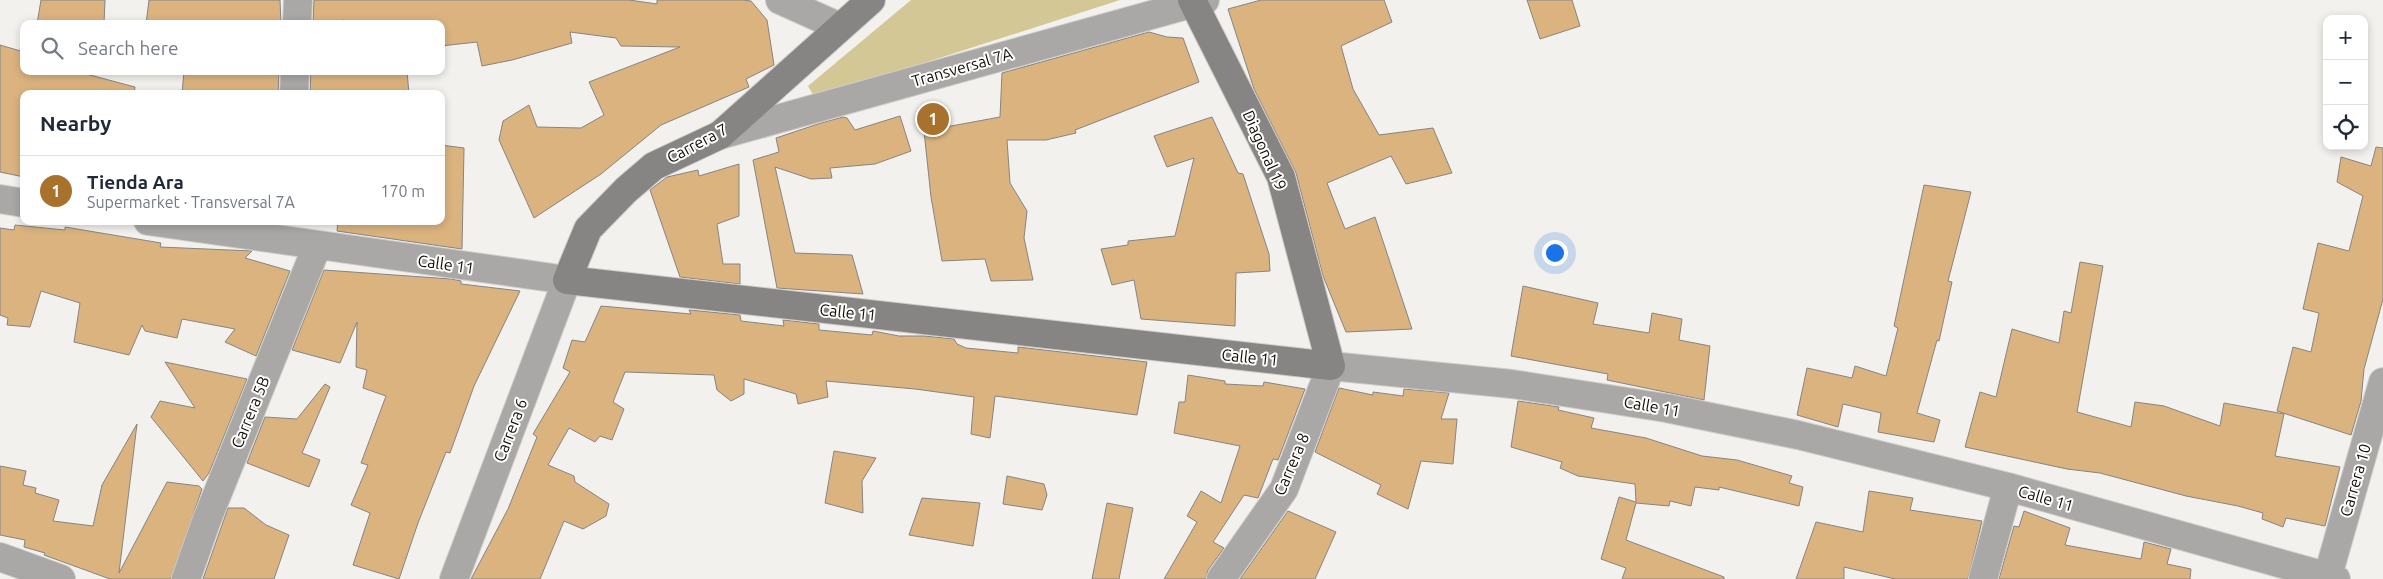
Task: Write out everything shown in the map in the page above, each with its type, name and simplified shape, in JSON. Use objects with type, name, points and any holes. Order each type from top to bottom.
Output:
[{"type":"main road","name":"Carrera 7","points":[[567,280],[588,229],[626,190],[654,166],[720,135],[872,0]]},
{"type":"main road","name":"Diagonal 19","points":[[1197,1],[1281,178],[1330,366]]},
{"type":"main road","name":"Calle 11","points":[[567,280],[1330,366]]},
{"type":"street","points":[[297,20],[298,0]]},
{"type":"street","points":[[780,0],[840,27]]},
{"type":"street","name":"Transversal 7A","points":[[720,135],[1197,1]]},
{"type":"street","points":[[294,90],[295,75]]},
{"type":"street","points":[[0,199],[20,202]]},
{"type":"street","name":"Calle 11","points":[[199,225],[289,232],[317,246],[567,280]]},
{"type":"street","name":"Carrera 5B","points":[[186,579],[209,513],[317,246]]},
{"type":"street","name":"Carrera 6","points":[[454,579],[567,280]]},
{"type":"street","name":"Calle 11","points":[[1330,366],[1512,384],[1666,408],[1798,436],[2008,487],[2330,578]]},
{"type":"street","name":"Carrera 8","points":[[1221,579],[1284,489],[1330,366]]},
{"type":"street","name":"Carrera 10","points":[[2330,578],[2383,382]]},
{"type":"street","points":[[1983,579],[2008,487]]},
{"type":"street","points":[[0,557],[61,579]]},
{"type":"shaded area","points":[[911,0],[1120,0],[815,98],[808,86]]},
{"type":"building","points":[[41,0],[105,0],[104,20],[38,20]]},
{"type":"building","points":[[149,0],[280,0],[281,20],[146,20]]},
{"type":"building","points":[[314,0],[629,0],[657,4],[657,0],[743,0],[751,1],[767,20],[774,65],[746,79],[749,87],[661,125],[601,174],[534,218],[499,140],[503,121],[529,105],[537,127],[581,128],[604,115],[589,82],[680,47],[621,46],[616,38],[570,32],[572,43],[512,60],[482,66],[477,42],[445,46],[445,20],[313,20]]},
{"type":"building","points":[[1261,0],[1384,0],[1392,22],[1341,46],[1353,89],[1379,135],[1433,128],[1452,173],[1406,184],[1391,156],[1327,183],[1345,229],[1375,217],[1412,329],[1346,332],[1323,276],[1296,173],[1254,89],[1228,9]]},
{"type":"building","points":[[1527,0],[1572,0],[1580,26],[1540,39]]},
{"type":"building","points":[[1149,32],[1167,37],[1183,38],[1199,82],[1075,130],[1076,133],[1046,140],[1007,140],[1010,183],[1027,211],[1024,238],[1033,280],[991,281],[985,259],[942,261],[931,197],[924,131],[1000,117],[1002,73]]},
{"type":"building","points":[[0,45],[20,51],[20,75],[90,75],[135,87],[135,90],[20,90],[20,176],[0,172]]},
{"type":"building","points":[[184,75],[279,75],[278,90],[182,90]]},
{"type":"building","points":[[311,75],[407,75],[409,90],[310,90]]},
{"type":"building","points":[[900,116],[911,151],[875,164],[830,168],[832,178],[811,179],[775,167],[795,253],[852,255],[863,294],[777,288],[753,160],[779,152],[776,138],[821,123],[843,117],[847,118],[855,130]]},
{"type":"building","points":[[1212,117],[1238,173],[1243,174],[1269,254],[1270,271],[1236,273],[1235,326],[1141,319],[1134,280],[1112,285],[1101,249],[1128,245],[1128,241],[1175,236],[1194,158],[1167,167],[1154,136]]},
{"type":"building","points":[[445,146],[464,148],[462,249],[337,231],[338,225],[445,225]]},
{"type":"building","points":[[2376,147],[2383,148],[2383,299],[2364,369],[2361,401],[2351,435],[2277,411],[2293,347],[2311,352],[2319,313],[2303,309],[2318,243],[2349,251],[2363,196],[2337,182],[2341,157],[2371,166]]},
{"type":"building","points":[[739,164],[739,216],[717,224],[723,264],[740,264],[740,284],[680,277],[650,190],[667,177],[698,170],[699,176]]},
{"type":"building","points":[[1924,185],[1971,192],[1948,281],[1952,282],[1939,341],[1937,340],[1917,413],[1940,420],[1934,442],[1878,432],[1881,413],[1843,404],[1838,427],[1797,415],[1807,368],[1852,378],[1855,366],[1886,376],[1898,328],[1894,326]]},
{"type":"building","points":[[15,225],[65,230],[65,227],[161,243],[160,247],[252,251],[245,258],[290,271],[256,356],[225,342],[235,329],[182,319],[177,338],[145,331],[142,325],[129,355],[74,342],[80,303],[41,291],[30,327],[7,325],[8,318],[0,315],[0,228],[14,230]]},
{"type":"building","points":[[2080,262],[2103,266],[2077,412],[2131,427],[2135,402],[2164,406],[2220,426],[2224,403],[2284,414],[2275,456],[2340,467],[2325,526],[2286,518],[2283,527],[2262,519],[2263,513],[2238,506],[2186,496],[2100,473],[2067,469],[1965,447],[1980,392],[1996,397],[2012,329],[2059,343],[2064,311],[2071,313]]},
{"type":"building","points":[[324,270],[451,279],[461,281],[461,284],[520,291],[474,386],[450,453],[446,452],[418,523],[399,579],[353,565],[370,513],[351,505],[368,465],[361,463],[386,396],[363,388],[367,370],[356,367],[357,322],[340,363],[292,350]]},
{"type":"building","points":[[1523,286],[1598,303],[1593,324],[1649,333],[1652,313],[1682,319],[1679,340],[1710,346],[1704,400],[1607,380],[1608,374],[1511,356]]},
{"type":"building","points":[[601,306],[691,314],[689,310],[740,315],[741,321],[784,326],[783,320],[819,324],[819,330],[872,335],[873,331],[899,336],[954,339],[957,344],[966,348],[1018,353],[1018,347],[1147,362],[1137,415],[995,396],[990,438],[971,434],[974,397],[915,389],[826,381],[828,397],[798,404],[796,394],[744,379],[744,394],[731,401],[717,390],[714,375],[625,372],[613,402],[624,409],[612,440],[600,436],[595,442],[569,428],[548,465],[574,476],[575,482],[609,504],[606,516],[583,529],[564,521],[540,579],[471,579],[508,509],[537,437],[533,434],[570,372],[563,368],[572,340],[585,342]]},
{"type":"building","points":[[165,362],[247,379],[209,473],[203,481],[151,417],[160,401],[195,408]]},
{"type":"building","points":[[1188,375],[1225,381],[1225,384],[1263,386],[1264,382],[1305,389],[1278,460],[1273,459],[1258,498],[1244,495],[1213,542],[1224,548],[1208,570],[1206,579],[1164,579],[1197,522],[1187,516],[1201,491],[1221,503],[1240,446],[1174,433],[1179,402],[1185,402]]},
{"type":"building","points":[[325,384],[330,387],[302,453],[320,460],[309,487],[247,463],[265,417],[297,419]]},
{"type":"building","points":[[1339,388],[1373,395],[1373,392],[1403,396],[1404,389],[1449,393],[1441,419],[1457,419],[1453,464],[1421,461],[1408,509],[1377,494],[1381,485],[1315,452]]},
{"type":"building","points":[[1518,401],[1559,407],[1558,410],[1594,418],[1591,428],[1646,438],[1702,456],[1737,460],[1792,476],[1789,483],[1803,487],[1799,506],[1719,487],[1719,490],[1695,487],[1691,506],[1670,501],[1669,506],[1636,503],[1626,540],[1724,577],[1724,579],[1622,579],[1626,568],[1601,559],[1619,497],[1636,502],[1635,484],[1578,476],[1560,468],[1562,462],[1511,447]]},
{"type":"building","points":[[137,424],[119,573],[167,482],[199,486],[202,489],[171,579],[110,579],[44,555],[45,553],[24,547],[25,540],[0,535],[0,466],[26,471],[23,485],[36,488],[35,493],[59,500],[53,521],[93,526],[102,485]]},
{"type":"building","points":[[834,451],[876,458],[862,481],[863,513],[825,503]]},
{"type":"building","points":[[1007,476],[1044,484],[1047,495],[1042,510],[1003,504]]},
{"type":"building","points":[[1869,491],[1913,498],[1910,510],[1982,521],[1968,579],[1895,579],[1844,567],[1844,579],[1796,579],[1816,522],[1863,532]]},
{"type":"building","points":[[922,498],[980,503],[973,546],[909,535]]},
{"type":"building","points":[[1107,503],[1133,508],[1119,579],[1092,579]]},
{"type":"building","points":[[228,508],[244,508],[266,525],[289,535],[274,579],[203,579]]},
{"type":"building","points":[[1288,511],[1336,532],[1315,579],[1240,579]]},
{"type":"building","points":[[2024,511],[2070,528],[2065,545],[2141,559],[2144,542],[2171,549],[2167,564],[2191,569],[2190,579],[1999,579],[2014,526],[2019,527]]},
{"type":"place","name":"Tienda Ara","points":[[933,119]]}]
